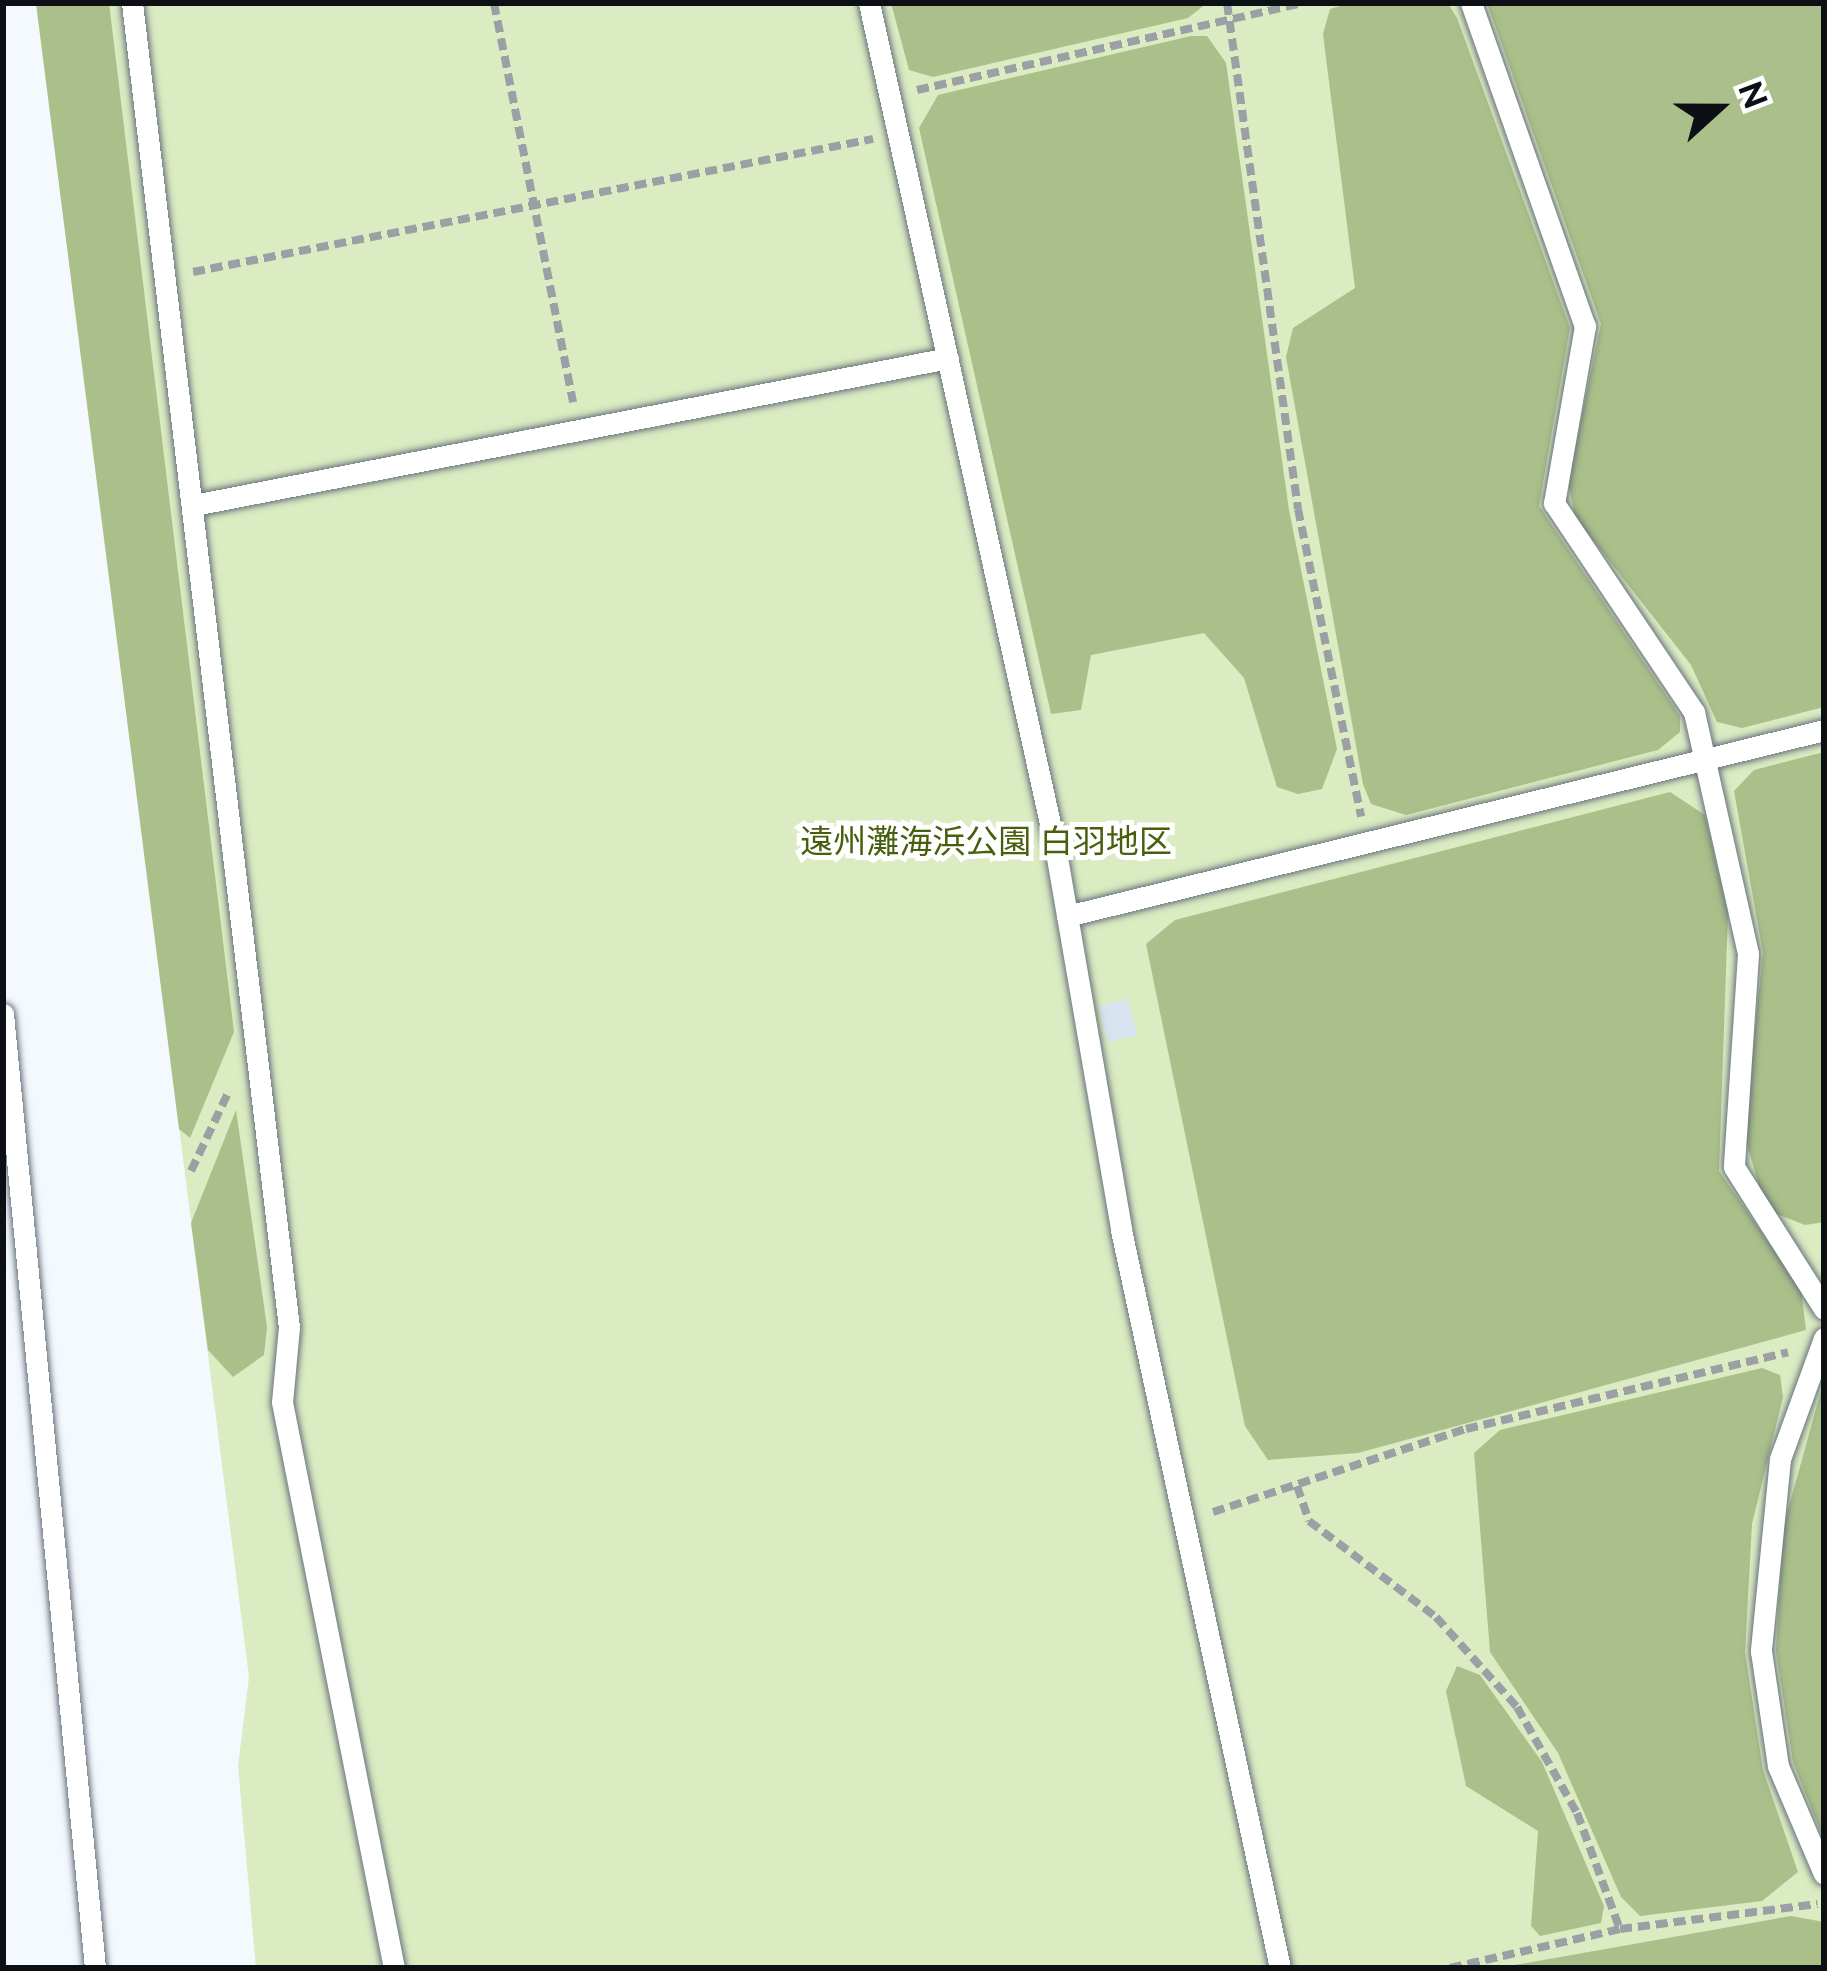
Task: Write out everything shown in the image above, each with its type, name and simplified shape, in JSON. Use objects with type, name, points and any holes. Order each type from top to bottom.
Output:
[{"type":"lane","points":[[132,3],[289,1327],[281,1402],[394,1968]]},
{"type":"lane","points":[[869,3],[1067,916],[1183,1519],[1280,1968]]},
{"type":"lane","points":[[1471,3],[1586,326],[1554,503],[1678,674],[1707,760],[1748,954],[1734,1167],[1824,1310]]},
{"type":"lane","points":[[194,506],[948,358]]},
{"type":"lane","points":[[1067,916],[1369,847],[1824,730]]},
{"type":"lane","points":[[3,1014],[95,1968]]},
{"type":"lane","points":[[1823,1341],[1772,1504],[1761,1651],[1778,1766],[1824,1874]]},
{"type":"path","points":[[494,3],[578,430]]},
{"type":"path","points":[[1227,3],[1295,491],[1369,847]]},
{"type":"path","points":[[890,96],[1302,3]]},
{"type":"path","points":[[166,278],[898,134]]},
{"type":"path","points":[[191,1171],[236,1076],[261,1073]]},
{"type":"path","points":[[1183,1519],[1466,1429],[1823,1341]]},
{"type":"path","points":[[1297,1486],[1309,1521],[1436,1617],[1517,1707],[1576,1813],[1620,1929]]},
{"type":"path","points":[[1450,1968],[1620,1929],[1824,1903]]},
{"type":"green space","name":"遠州灘海浜公園 白羽地区","points":[[36,3],[1824,3],[1824,1968],[256,1968],[238,1766],[249,1677]]},
{"type":"green space","points":[[36,3],[109,3],[234,1032],[190,1138],[179,1129]]},
{"type":"green space","points":[[891,3],[1207,3],[1188,18],[933,77],[909,70]]},
{"type":"green space","points":[[1350,3],[1448,3],[1457,18],[1570,328],[1539,506],[1680,716],[1680,732],[1658,750],[1406,815],[1371,804],[1363,784],[1286,357],[1293,328],[1355,288],[1323,34],[1330,9]]},
{"type":"green space","points":[[1487,3],[1824,3],[1824,707],[1742,728],[1717,722],[1691,665],[1575,517],[1568,482],[1601,324]]},
{"type":"green space","points":[[1207,36],[1226,63],[1289,510],[1337,749],[1322,789],[1298,794],[1277,787],[1244,678],[1204,633],[1091,655],[1081,710],[1051,714],[919,128],[938,95]]},
{"type":"green space","points":[[1824,752],[1824,1222],[1805,1225],[1777,1214],[1760,1189],[1744,1134],[1763,953],[1734,791],[1754,770]]},
{"type":"green space","points":[[1670,792],[1705,815],[1728,913],[1719,1171],[1801,1289],[1806,1330],[1358,1453],[1268,1460],[1245,1426],[1146,944],[1175,920]]},
{"type":"green space","points":[[236,1110],[267,1327],[264,1355],[233,1377],[208,1350],[191,1223]]},
{"type":"green space","points":[[1762,1368],[1780,1375],[1783,1397],[1752,1524],[1745,1652],[1763,1770],[1798,1872],[1762,1901],[1640,1916],[1621,1897],[1558,1753],[1490,1652],[1474,1453],[1500,1430]]},
{"type":"green space","points":[[1824,1380],[1824,1840],[1793,1762],[1776,1651],[1783,1528]]},
{"type":"green space","points":[[1457,1666],[1480,1675],[1542,1762],[1604,1906],[1601,1923],[1540,1936],[1531,1926],[1538,1831],[1466,1786],[1446,1691]]},
{"type":"green space","points":[[1791,1916],[1824,1922],[1824,1968],[1498,1968]]},
{"type":"building","points":[[1128,999],[1137,1035],[1108,1042],[1099,1006]]}]
